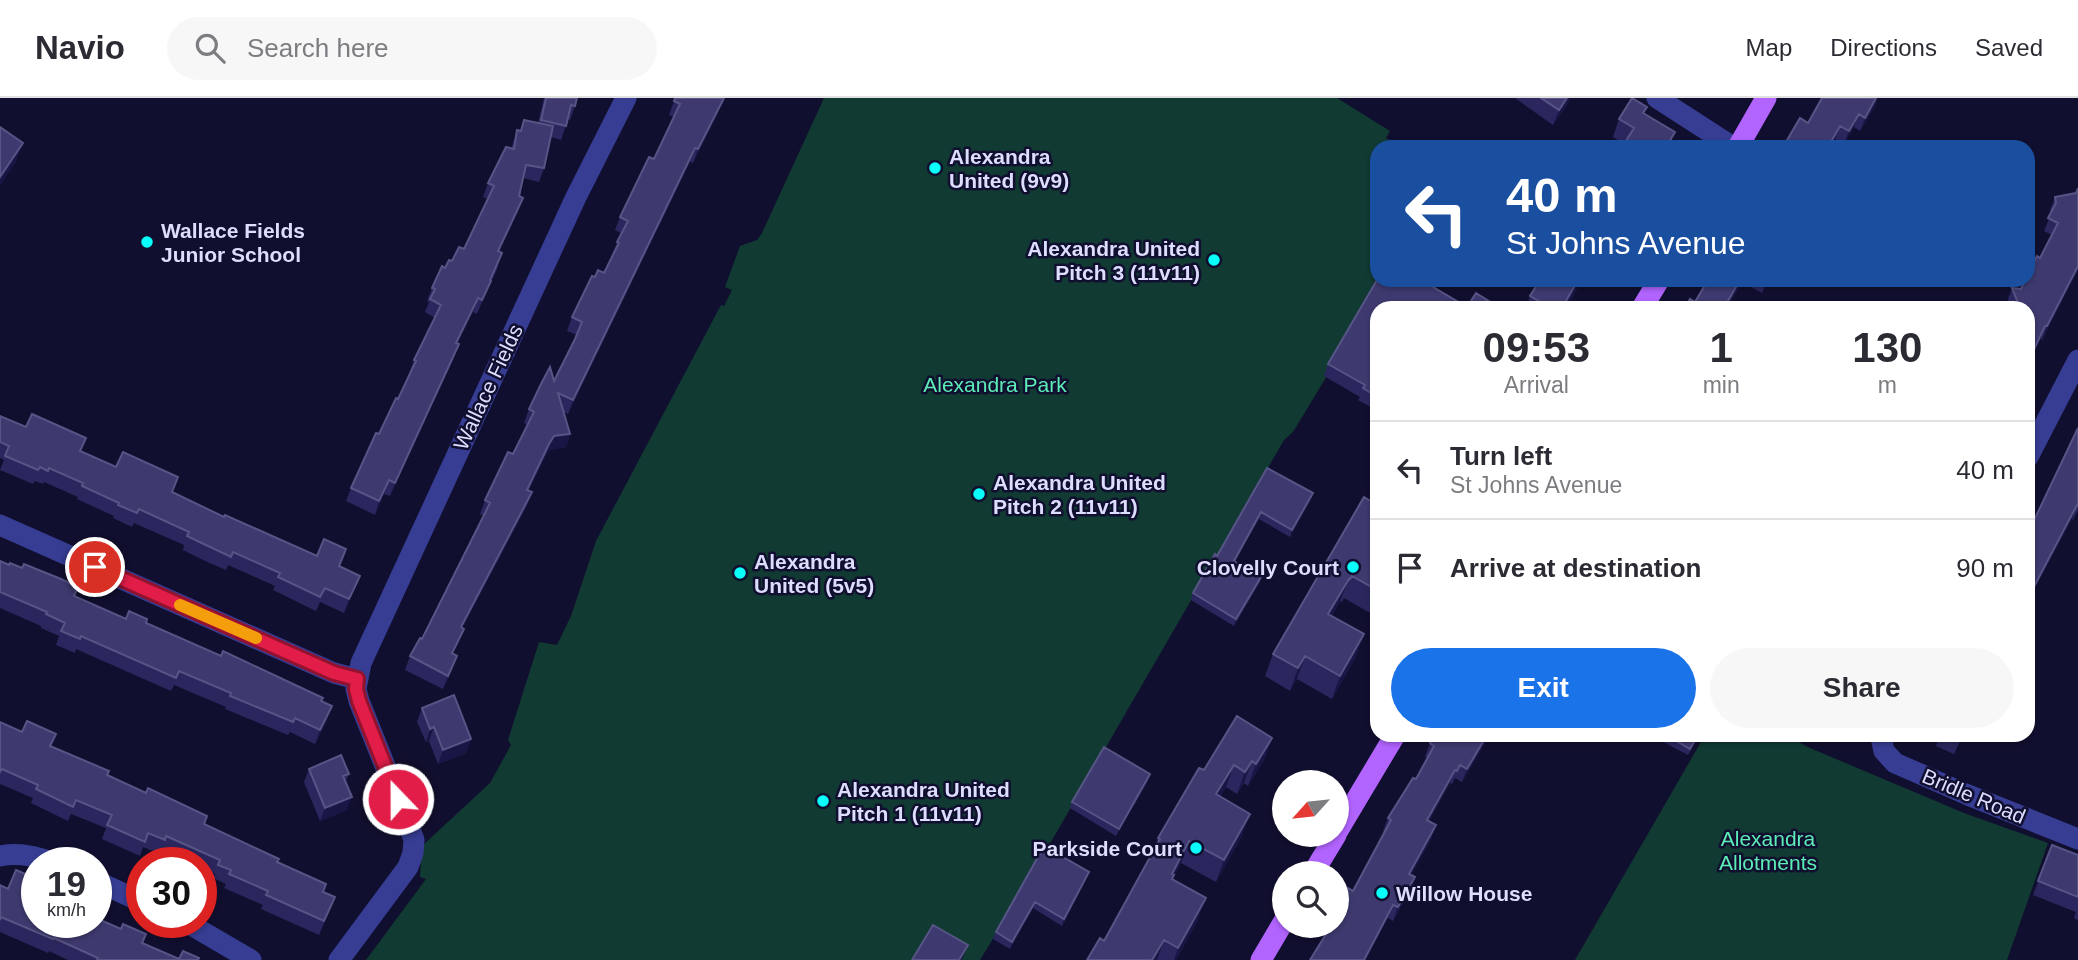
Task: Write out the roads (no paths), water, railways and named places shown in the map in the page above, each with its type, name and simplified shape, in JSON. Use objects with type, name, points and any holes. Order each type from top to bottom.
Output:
[{"type":"main road","points":[[1740,140],[1766,98]]},
{"type":"main road","points":[[1349,812],[1391,742]]},
{"type":"main road","points":[[1261,960],[1274,938]]},
{"type":"street","name":"Wallace Fields","points":[[357,679],[367,648],[559,235],[626,98]]},
{"type":"street","points":[[1657,98],[1725,140]]},
{"type":"street","points":[[2035,443],[2078,360]]},
{"type":"street","points":[[0,525],[334,673],[357,679],[359,701],[414,840],[413,853],[401,879],[339,960]]},
{"type":"street","name":"Bridle Road","points":[[1884,742],[1884,751],[1895,763],[2078,839]]},
{"type":"street","points":[[0,856],[21,855]]},
{"type":"street","points":[[213,938],[251,960]]},
{"type":"place","name":"Alexandra United (9v9)","points":[[935,168]]},
{"type":"place","name":"Wallace Fields Junior School","points":[[147,242]]},
{"type":"place","name":"Alexandra United Pitch 3 (11v11)","points":[[1214,260]]},
{"type":"place","name":"Alexandra United Pitch 2 (11v11)","points":[[979,494]]},
{"type":"place","name":"Clovelly Court","points":[[1353,567]]},
{"type":"place","name":"Alexandra United (5v5)","points":[[740,573]]},
{"type":"place","name":"Alexandra United Pitch 1 (11v11)","points":[[823,801]]},
{"type":"place","name":"Parkside Court","points":[[1196,848]]},
{"type":"place","name":"Willow House","points":[[1382,893]]},
{"type":"park label","name":"Alexandra Park","points":[[995,384]]},
{"type":"park label","name":"Alexandra Allotments","points":[[1768,850]]}]
